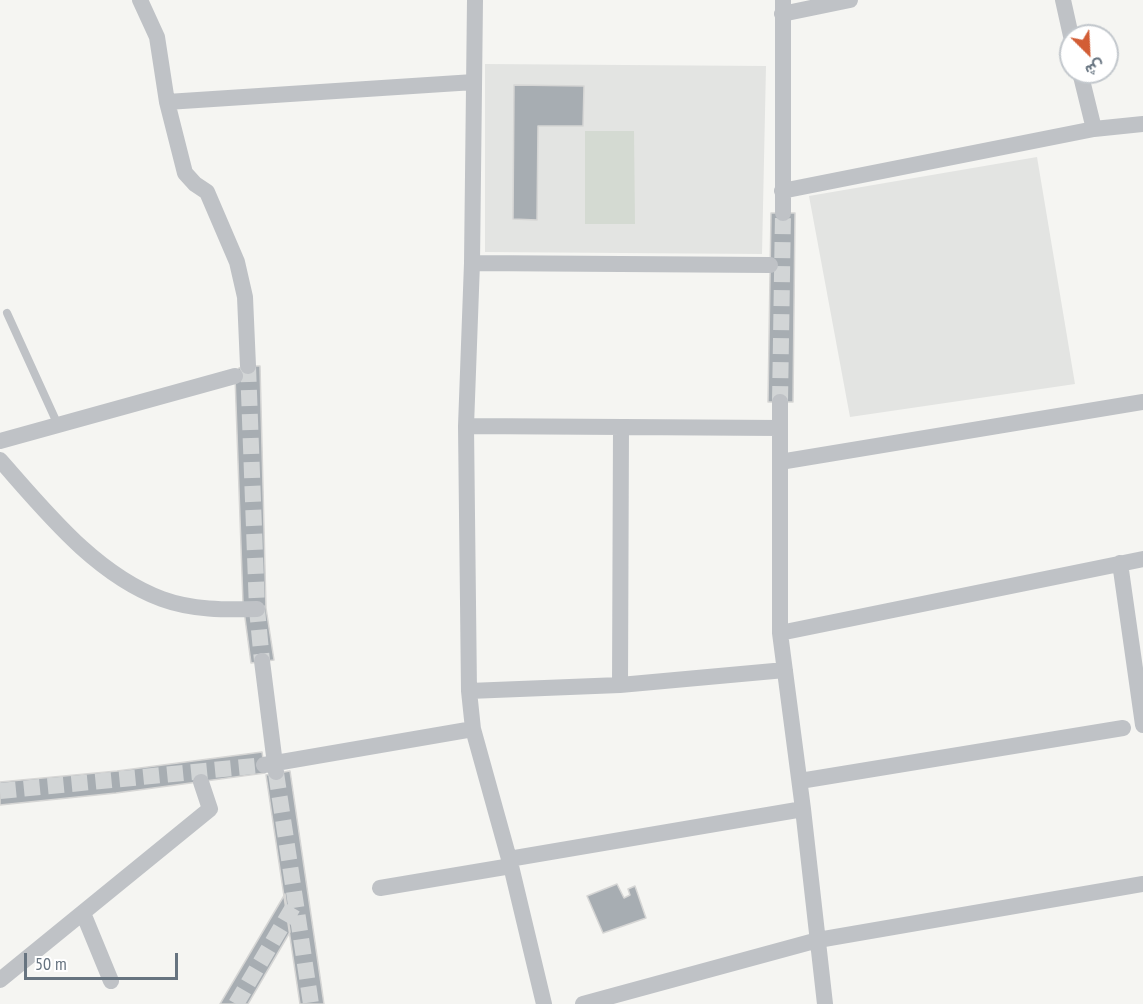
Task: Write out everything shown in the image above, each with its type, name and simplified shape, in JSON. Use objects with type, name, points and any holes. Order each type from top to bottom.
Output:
[{"type":"street","points":[[0,441],[241,371],[245,297],[237,262],[207,192],[185,173],[167,102],[157,37],[140,0]]},
{"type":"street","points":[[475,0],[472,263],[466,426],[469,692],[473,729],[510,862],[544,1004]]},
{"type":"street","points":[[783,213],[783,7],[850,0]]},
{"type":"street","points":[[1063,0],[1068,24]]},
{"type":"street","points":[[167,102],[474,82]]},
{"type":"street","points":[[1083,84],[1094,129]]},
{"type":"street","points":[[782,190],[1094,129],[1143,124]]},
{"type":"street","points":[[472,263],[770,265]]},
{"type":"street","points":[[780,402],[780,633],[800,781],[825,1004]]},
{"type":"street","points":[[780,462],[1143,402]]},
{"type":"street","points":[[466,426],[780,428]]},
{"type":"street","points":[[620,685],[621,428]]},
{"type":"street","points":[[0,460],[57,523],[97,561],[123,580],[162,600],[186,606],[206,609],[257,609]]},
{"type":"street","points":[[780,633],[1143,559]]},
{"type":"street","points":[[1120,563],[1143,725]]},
{"type":"street","points":[[262,661],[272,767],[473,729]]},
{"type":"street","points":[[469,692],[620,685],[785,670]]},
{"type":"street","points":[[800,781],[1123,728]]},
{"type":"street","points":[[0,980],[210,809],[201,782]]},
{"type":"street","points":[[380,888],[803,809]]},
{"type":"street","points":[[583,1004],[818,940],[1143,884]]},
{"type":"street","points":[[82,913],[111,981]]},
{"type":"lane","points":[[7,313],[58,424]]},
{"type":"shaded area","points":[[485,64],[766,66],[762,254],[485,252]]},
{"type":"shaded area","points":[[585,131],[634,131],[635,224],[585,224]]},
{"type":"shaded area","points":[[1037,157],[1075,384],[850,417],[809,196]]},
{"type":"building","points":[[514,85],[584,86],[583,126],[538,126],[537,220],[513,219]]},
{"type":"building","points":[[771,213],[795,213],[793,402],[768,402]]},
{"type":"building","points":[[260,366],[266,608],[274,660],[251,663],[243,603],[235,376],[239,368]]},
{"type":"building","points":[[262,752],[265,773],[116,793],[0,805],[0,782],[117,771]]},
{"type":"building","points":[[290,771],[324,1004],[300,1004],[266,775]]},
{"type":"building","points":[[617,884],[624,898],[630,895],[628,889],[635,886],[646,918],[603,933],[587,896]]},
{"type":"building","points":[[285,894],[290,932],[248,1004],[220,1004]]},
{"type":"tunnel","points":[[780,402],[783,213]]},
{"type":"tunnel","points":[[248,366],[257,609],[262,661]]},
{"type":"tunnel","points":[[0,791],[264,765]]},
{"type":"tunnel","points":[[276,773],[311,1004]]},
{"type":"tunnel","points":[[236,1004],[296,902]]}]
